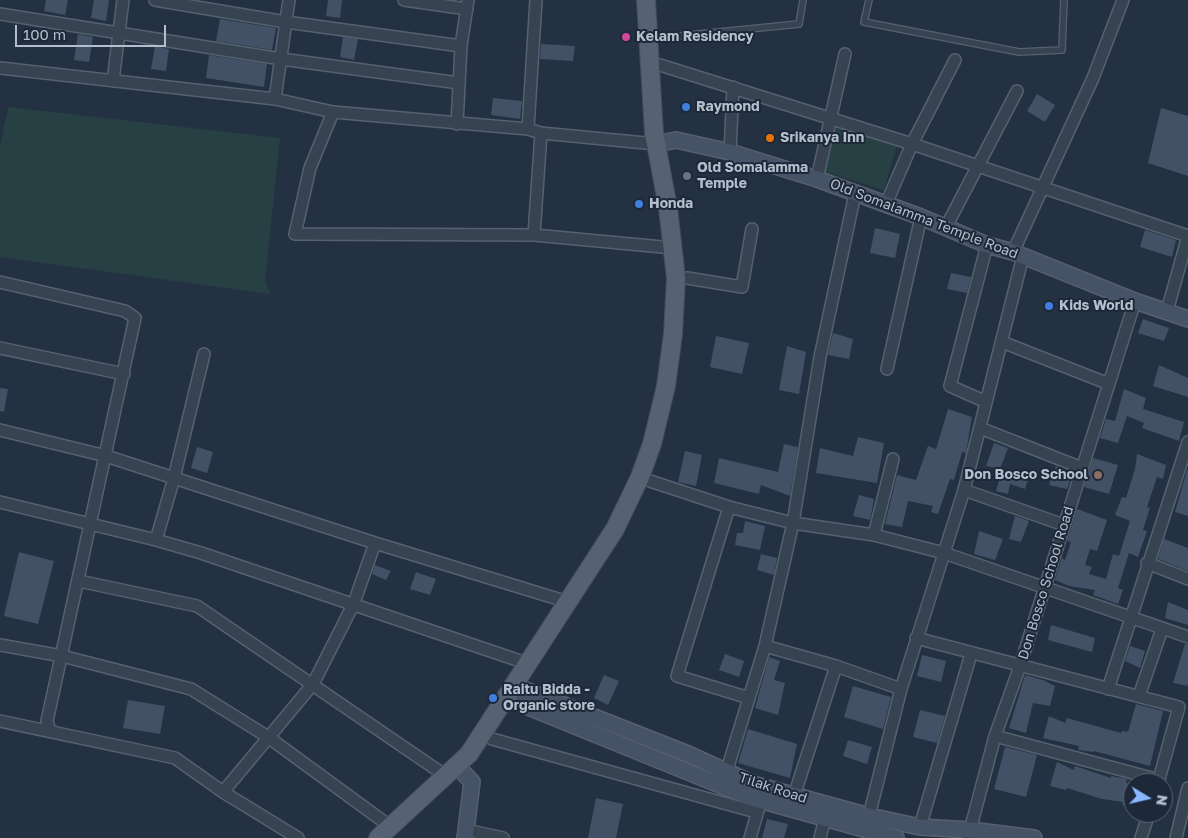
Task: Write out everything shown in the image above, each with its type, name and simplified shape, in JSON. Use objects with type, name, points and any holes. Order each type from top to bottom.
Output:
[{"type":"main road","points":[[456,772],[478,761],[492,739],[516,694],[529,664],[614,529],[640,477],[652,444],[666,386],[673,334],[676,278],[661,143],[649,66],[646,0]]},
{"type":"main road","points":[[388,834],[456,772],[516,694],[624,534],[650,481],[662,447],[677,388],[684,336],[688,278],[679,206],[661,143],[657,0]]},
{"type":"street","points":[[113,81],[122,0]]},
{"type":"street","points":[[155,0],[286,22],[461,46]]},
{"type":"street","points":[[275,99],[289,0]]},
{"type":"street","points":[[404,0],[468,5],[461,46],[457,124]]},
{"type":"street","points":[[528,129],[536,0]]},
{"type":"street","points":[[869,816],[901,689],[964,490],[1002,342],[1018,254],[1043,188],[1093,78],[1123,0]]},
{"type":"street","points":[[0,14],[281,60],[459,84]]},
{"type":"street","points":[[817,179],[845,54]]},
{"type":"street","points":[[886,204],[912,144],[955,60]]},
{"type":"street","points":[[660,65],[912,144],[1188,236],[1166,311]]},
{"type":"street","points":[[0,68],[275,99],[333,112],[661,143]]},
{"type":"street","points":[[730,152],[733,87]]},
{"type":"street","points":[[946,228],[976,166],[1017,91]]},
{"type":"street","points":[[333,112],[310,168],[295,234],[534,235],[673,248]]},
{"type":"street","points":[[534,235],[541,132]]},
{"type":"street","name":"Old Somalamma Temple Road","points":[[661,143],[676,140],[730,152],[817,179],[921,217],[987,246],[1018,254],[1135,301],[1188,319]]},
{"type":"street","points":[[726,773],[765,646],[793,523],[820,357],[855,194]]},
{"type":"street","points":[[887,369],[921,217]]},
{"type":"street","points":[[688,278],[742,287],[752,229]]},
{"type":"street","points":[[986,402],[950,386],[987,246]]},
{"type":"street","points":[[0,282],[125,311],[135,318],[79,581],[47,720],[50,731]]},
{"type":"street","name":"Don Bosco School Road","points":[[969,834],[995,736],[1045,589],[1135,301]]},
{"type":"street","points":[[1002,342],[1109,384]]},
{"type":"street","points":[[0,348],[124,374]]},
{"type":"street","points":[[156,540],[174,478],[204,354]]},
{"type":"street","points":[[980,428],[1082,468]]},
{"type":"street","points":[[0,430],[106,456],[375,543],[568,602]]},
{"type":"street","points":[[1108,689],[1147,563],[1188,442]]},
{"type":"street","points":[[874,535],[893,458]]},
{"type":"street","points":[[650,481],[729,507],[793,523],[874,535],[944,553],[1130,619],[1188,637]]},
{"type":"street","points":[[964,490],[1064,525]]},
{"type":"street","points":[[0,502],[91,526],[156,540],[354,603],[529,664]]},
{"type":"street","points":[[729,507],[677,676],[750,698]]},
{"type":"street","points":[[223,792],[313,684],[354,603],[375,543]]},
{"type":"street","points":[[1147,563],[1188,579]]},
{"type":"street","points":[[79,581],[197,606],[313,684],[472,782],[470,803],[463,835],[503,838]]},
{"type":"street","points":[[1139,696],[1162,629]]},
{"type":"street","points":[[916,638],[971,654],[1179,707],[1161,773]]},
{"type":"street","points":[[0,645],[62,656],[191,689],[268,737],[388,834]]},
{"type":"street","points":[[765,646],[836,666],[901,689]]},
{"type":"street","points":[[920,827],[971,654]]},
{"type":"street","points":[[794,796],[836,666]]},
{"type":"street","name":"Tilak Road","points":[[516,694],[688,754],[726,773],[756,785],[794,796],[826,813],[896,838]]},
{"type":"street","name":"Tilak Road","points":[[516,694],[759,806],[869,816],[920,827],[969,834],[1034,838]]},
{"type":"street","points":[[0,721],[175,758],[223,792],[298,838]]},
{"type":"street","points":[[995,736],[1130,773]]},
{"type":"street","points":[[492,739],[759,806],[750,838]]},
{"type":"street","points":[[1176,838],[1188,788]]},
{"type":"street","points":[[820,838],[826,813]]},
{"type":"street","points":[[1141,838],[1146,823]]},
{"type":"lane","points":[[659,38],[799,24],[803,0]]},
{"type":"lane","points":[[869,0],[864,22],[1019,52],[1062,50],[1064,0]]},
{"type":"green space","points":[[8,107],[280,138],[265,281],[270,294],[0,257],[0,146]]},
{"type":"green space","points":[[835,126],[897,145],[884,190],[822,171]]},
{"type":"building","points":[[46,0],[68,0],[65,15],[44,11]]},
{"type":"building","points":[[94,0],[109,0],[106,21],[91,18]]},
{"type":"building","points":[[328,0],[342,0],[340,18],[326,16]]},
{"type":"building","points":[[220,19],[276,28],[272,50],[216,41]]},
{"type":"building","points":[[78,34],[93,37],[89,62],[74,60]]},
{"type":"building","points":[[343,37],[358,39],[354,60],[340,57]]},
{"type":"building","points":[[541,44],[575,46],[573,61],[540,59]]},
{"type":"building","points":[[155,46],[169,49],[166,71],[151,69]]},
{"type":"building","points":[[209,55],[267,64],[264,87],[206,78]]},
{"type":"building","points":[[1037,94],[1055,105],[1045,122],[1027,111]]},
{"type":"building","points":[[493,98],[522,101],[520,119],[491,115]]},
{"type":"building","points":[[1161,108],[1188,116],[1188,176],[1148,163]]},
{"type":"building","points":[[875,228],[900,234],[895,258],[870,253]]},
{"type":"building","points":[[1145,230],[1176,240],[1172,257],[1140,247]]},
{"type":"building","points":[[951,273],[971,277],[967,293],[947,289]]},
{"type":"building","points":[[1143,319],[1169,328],[1164,341],[1138,333]]},
{"type":"building","points":[[833,333],[853,339],[849,359],[828,355]]},
{"type":"building","points":[[716,336],[749,343],[742,374],[710,367]]},
{"type":"building","points":[[787,346],[806,352],[799,394],[779,390]]},
{"type":"building","points":[[1159,365],[1188,378],[1188,397],[1153,386]]},
{"type":"building","points":[[0,388],[8,389],[4,412],[0,411]]},
{"type":"building","points":[[1124,389],[1146,398],[1143,409],[1184,422],[1179,441],[1142,428],[1144,423],[1127,416],[1118,443],[1100,438],[1106,419],[1115,421]]},
{"type":"building","points":[[948,409],[972,417],[966,453],[962,452],[954,480],[950,479],[938,514],[931,512],[933,506],[908,501],[902,527],[885,524],[897,475],[916,480],[928,446],[936,449]]},
{"type":"building","points":[[858,437],[884,443],[877,483],[816,473],[820,448],[853,456]]},
{"type":"building","points":[[994,443],[1008,448],[1000,469],[986,466]]},
{"type":"building","points":[[784,444],[798,447],[790,496],[761,485],[759,494],[714,483],[719,458],[778,472]]},
{"type":"building","points":[[197,447],[213,452],[207,473],[191,468]]},
{"type":"building","points":[[685,451],[702,455],[696,486],[678,482]]},
{"type":"building","points":[[1137,454],[1166,465],[1163,479],[1157,477],[1147,507],[1150,508],[1143,530],[1147,531],[1138,557],[1129,553],[1118,588],[1123,590],[1118,604],[1093,595],[1095,590],[1069,586],[1055,580],[1062,558],[1065,560],[1071,542],[1067,541],[1077,509],[1107,520],[1097,551],[1090,549],[1085,565],[1092,567],[1089,574],[1106,579],[1113,554],[1119,556],[1130,521],[1115,515],[1122,497],[1126,498],[1135,469]]},
{"type":"building","name":"Don Bosco School","points":[[1093,458],[1118,465],[1109,494],[1084,487]]},
{"type":"building","points":[[1056,466],[1073,473],[1067,489],[1049,485]]},
{"type":"building","points":[[1002,470],[1028,479],[1025,489],[1010,484],[1008,494],[996,491]]},
{"type":"building","points":[[1188,470],[1188,516],[1175,512]]},
{"type":"building","points":[[859,495],[874,499],[870,520],[853,516]]},
{"type":"building","points":[[1015,516],[1029,521],[1021,542],[1009,539]]},
{"type":"building","points":[[745,521],[765,526],[760,550],[735,545],[737,533],[743,533]]},
{"type":"building","points":[[979,531],[1003,539],[995,560],[974,554]]},
{"type":"building","points":[[1164,539],[1188,548],[1188,571],[1158,559]]},
{"type":"building","points":[[19,552],[54,561],[38,624],[4,616]]},
{"type":"building","points":[[761,554],[777,558],[774,575],[757,570]]},
{"type":"building","points":[[375,565],[391,571],[386,580],[372,574]]},
{"type":"building","points":[[416,572],[436,579],[430,595],[410,589]]},
{"type":"building","points":[[1168,602],[1188,610],[1188,625],[1165,618]]},
{"type":"building","points":[[1051,625],[1095,638],[1092,652],[1048,640]]},
{"type":"building","points":[[1185,644],[1188,644],[1188,686],[1173,683]]},
{"type":"building","points":[[1130,646],[1145,651],[1140,668],[1125,661]]},
{"type":"building","points":[[725,654],[744,661],[739,677],[719,670]]},
{"type":"building","points":[[922,655],[946,661],[941,682],[917,676]]},
{"type":"building","points":[[769,657],[780,661],[774,680],[785,683],[778,715],[755,708]]},
{"type":"building","points":[[604,675],[619,681],[608,705],[594,698]]},
{"type":"building","points":[[1025,675],[1043,680],[1055,686],[1050,706],[1033,703],[1026,733],[1009,728]]},
{"type":"building","points":[[853,686],[891,697],[883,729],[844,717]]},
{"type":"building","points":[[128,700],[165,706],[160,734],[123,728]]},
{"type":"building","points":[[1136,704],[1163,711],[1150,766],[1094,751],[1078,750],[1079,746],[1043,738],[1049,716],[1065,723],[1067,718],[1121,733],[1122,731],[1128,732]]},
{"type":"building","points":[[920,710],[945,716],[937,743],[913,737]]},
{"type":"building","points":[[748,729],[797,744],[790,778],[738,763]]},
{"type":"building","points":[[848,740],[872,747],[867,764],[843,756]]},
{"type":"building","points":[[1005,747],[1037,755],[1026,797],[994,789]]},
{"type":"building","points":[[1057,762],[1074,770],[1075,766],[1111,778],[1111,776],[1123,778],[1123,802],[1102,799],[1067,788],[1066,790],[1050,786]]},
{"type":"building","points":[[596,798],[623,804],[616,838],[588,838]]},
{"type":"building","points":[[767,819],[788,824],[784,838],[762,838]]},
{"type":"place","name":"Kelam Residency","points":[[626,37]]},
{"type":"place","name":"Raymond","points":[[686,107]]},
{"type":"place","name":"Srikanya Inn","points":[[770,138]]},
{"type":"place","name":"Old Somalamma Temple","points":[[687,176]]},
{"type":"place","name":"Honda","points":[[639,204]]},
{"type":"place","name":"Kids World","points":[[1049,306]]},
{"type":"place","name":"Don Bosco School","points":[[1098,475]]},
{"type":"place","name":"Raitu Bidda - Organic store","points":[[493,698]]}]
